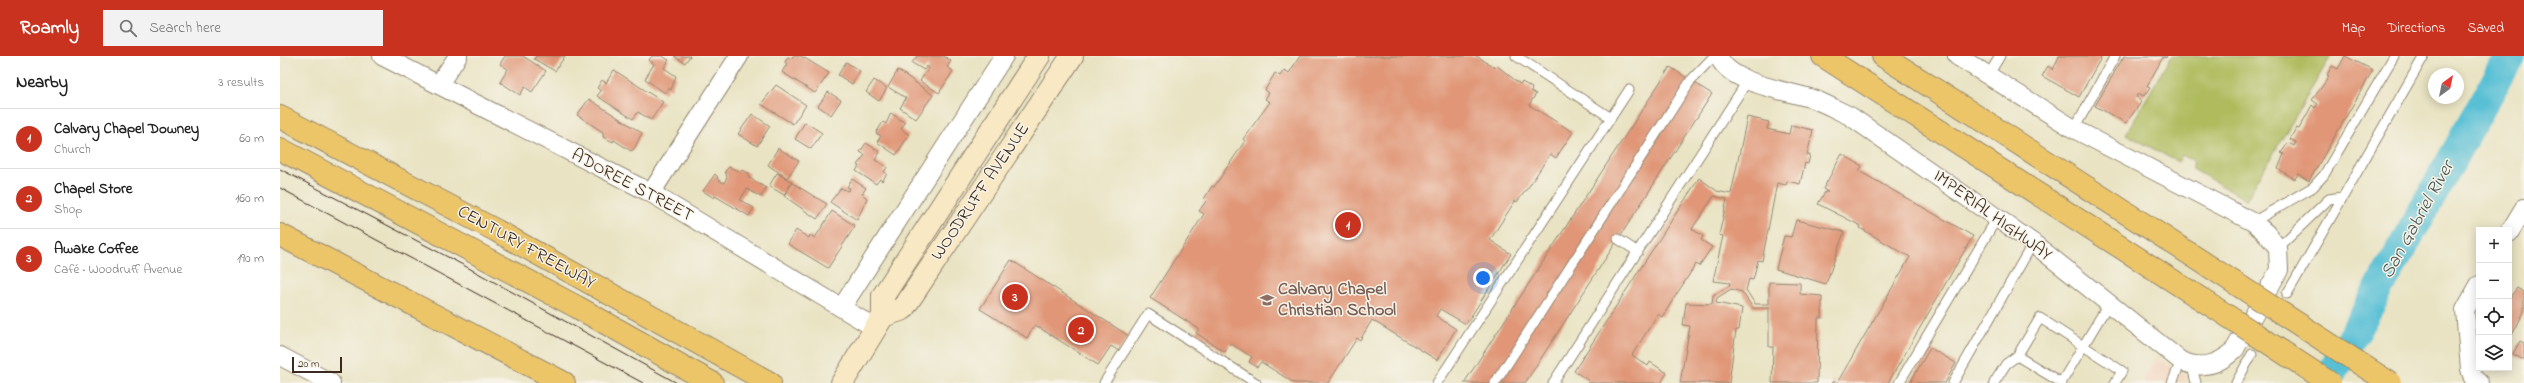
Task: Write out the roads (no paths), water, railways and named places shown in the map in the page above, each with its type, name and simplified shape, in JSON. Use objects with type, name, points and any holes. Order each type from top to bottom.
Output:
[{"type":"main road","name":"WOODRUFF AVENUE","points":[[848,374],[879,322],[883,296],[1039,56]]},
{"type":"main road","name":"WOODRUFF AVENUE","points":[[879,322],[903,309],[1072,56]]},
{"type":"main road","points":[[1823,56],[2330,383]]},
{"type":"main road","points":[[1883,56],[2390,383]]},
{"type":"main road","name":"CENTURY FREEWAY","points":[[280,117],[496,231],[770,383]]},
{"type":"main road","points":[[280,150],[577,307],[712,383]]},
{"type":"main road","points":[[280,234],[564,383]]},
{"type":"street","name":"ADOREE STREET","points":[[382,56],[650,193],[842,307],[879,322]]},
{"type":"street","points":[[439,84],[458,56]]},
{"type":"street","points":[[650,193],[739,56]]},
{"type":"street","points":[[842,307],[1004,56]]},
{"type":"street","name":"IMPERIAL HIGHWAY","points":[[1718,56],[1729,71],[1748,80],[1817,101],[1850,116],[2033,244],[2190,370]]},
{"type":"street","points":[[1957,56],[2074,129],[2253,222],[2266,232],[2278,248],[2279,270],[2235,349],[2225,359],[2204,367],[2190,370]]},
{"type":"street","points":[[2512,228],[2524,208]]},
{"type":"street","points":[[2476,290],[2464,310],[2470,369],[2473,378],[2478,383]]},
{"type":"street","points":[[280,356],[331,383]]},
{"type":"lane","points":[[1516,56],[1611,118]]},
{"type":"lane","points":[[1495,383],[1691,80],[1714,56]]},
{"type":"lane","points":[[1988,76],[2000,56]]},
{"type":"lane","points":[[2074,129],[2115,56]]},
{"type":"lane","points":[[2253,222],[2313,187],[2324,175],[2394,56]]},
{"type":"lane","points":[[2287,294],[2342,196],[2424,56]]},
{"type":"lane","points":[[1553,383],[1748,80]]},
{"type":"lane","points":[[1437,383],[1629,90]]},
{"type":"lane","points":[[2278,248],[2329,199],[2342,196]]},
{"type":"lane","points":[[1899,383],[1997,218]]},
{"type":"lane","points":[[1618,239],[1638,252]]},
{"type":"lane","points":[[1953,383],[2033,244]]},
{"type":"lane","points":[[2017,356],[2062,383],[2109,304]]},
{"type":"lane","points":[[1104,383],[1148,314],[1256,383]]},
{"type":"lane","points":[[1994,383],[2006,364],[2017,356],[2040,318],[2122,371],[2115,383]]},
{"type":"lane","points":[[2236,383],[2252,354]]},
{"type":"lane","points":[[2172,383],[2190,370]]},
{"type":"waterway","name":"San Gabriel River","points":[[2326,383],[2510,56]]},
{"type":"tram line","points":[[280,169],[465,266],[677,383]]},
{"type":"tram line","points":[[280,188],[643,383]]},
{"type":"place","name":"Calvary Chapel Downey","points":[[1348,225]]},
{"type":"place","name":"Awake Coffee","points":[[1015,297]]},
{"type":"place","name":"Calvary Chapel Christian School","points":[[1267,300]]},
{"type":"place","name":"Chapel Store","points":[[1081,330]]}]
